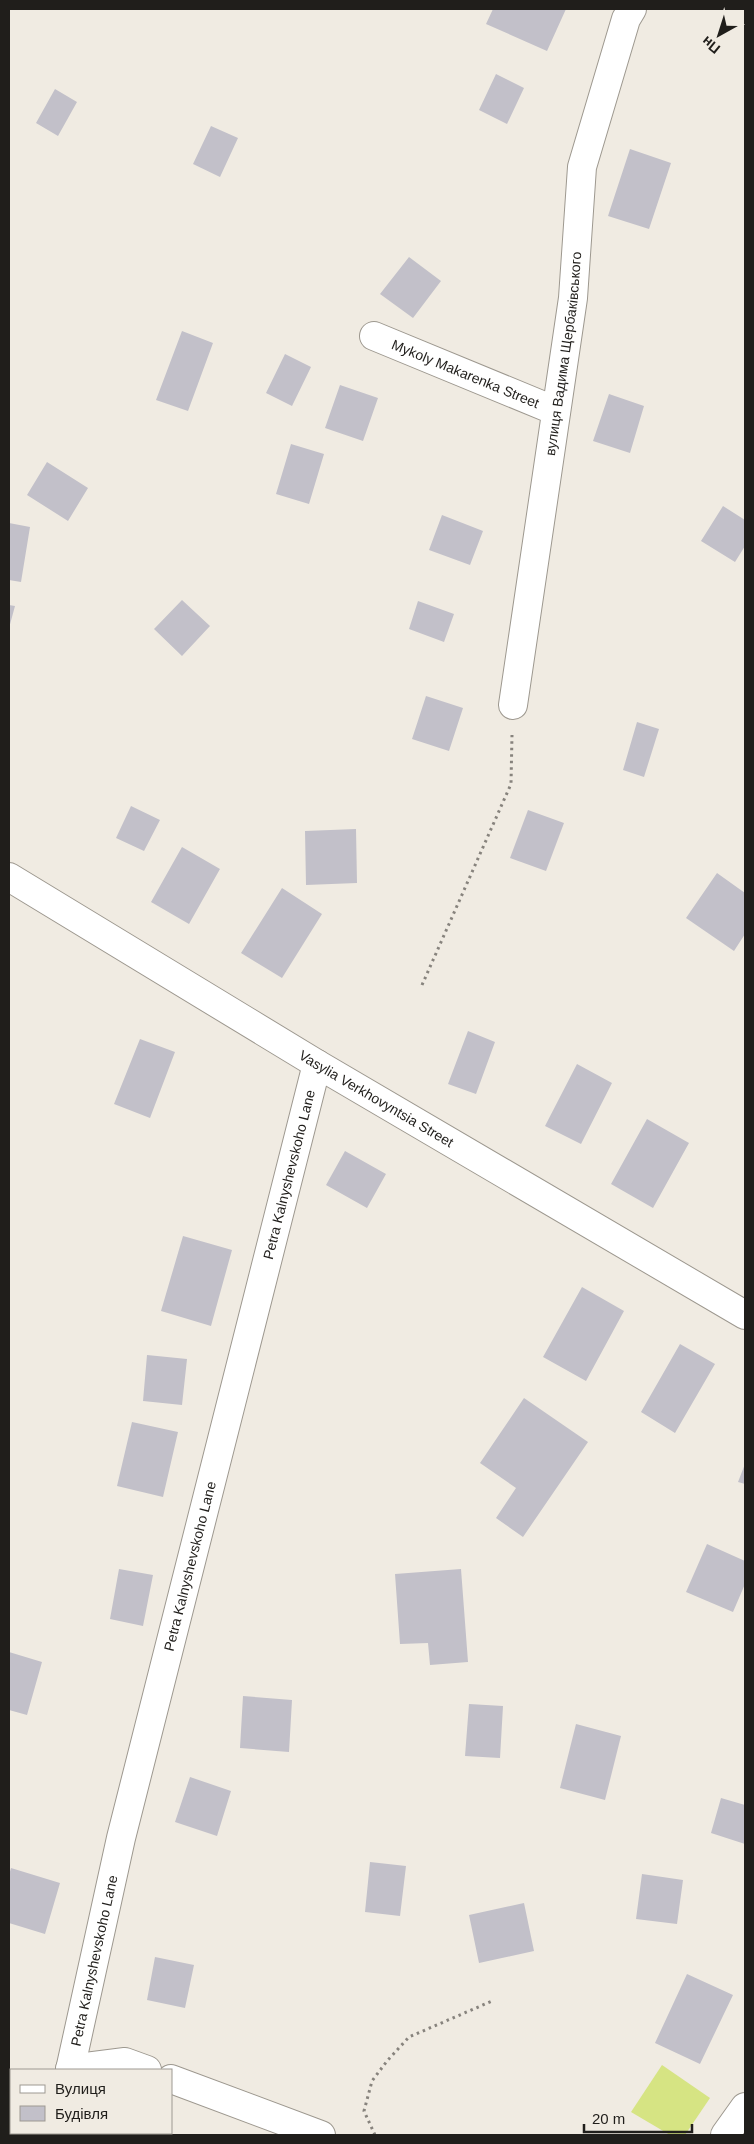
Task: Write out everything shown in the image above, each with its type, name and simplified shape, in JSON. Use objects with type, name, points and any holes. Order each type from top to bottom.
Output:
[{"type":"street","name":"вулиця Вадима Щербаківського","points":[[513,705],[572,298],[582,167],[626,19],[632,9]]},
{"type":"street","name":"Mykoly Makarenka Street","points":[[374,336],[556,411]]},
{"type":"street","name":"Vasylia Verkhovyntsia Street","points":[[9,877],[317,1064],[745,1315]]},
{"type":"street","name":"Petra Kalnyshevskoho Lane","points":[[70,2069],[121,1838],[317,1064]]},
{"type":"street","points":[[77,2069],[125,2062],[144,2069]]},
{"type":"street","points":[[172,2079],[321,2135]]},
{"type":"street","points":[[726,2135],[745,2107]]},
{"type":"path","points":[[422,985],[511,784],[513,705]]},
{"type":"path","points":[[375,2135],[364,2110],[372,2081],[387,2061],[409,2037],[492,2001]]},
{"type":"green space","points":[[662,2065],[710,2098],[685,2135],[670,2135],[631,2112]]},
{"type":"building","points":[[493,9],[566,9],[547,51],[486,24]]},
{"type":"building","points":[[496,74],[524,88],[507,124],[479,110]]},
{"type":"building","points":[[55,89],[77,102],[58,136],[36,123]]},
{"type":"building","points":[[211,126],[238,138],[220,177],[193,164]]},
{"type":"building","points":[[630,149],[671,163],[649,229],[608,216]]},
{"type":"building","points":[[409,257],[441,281],[413,318],[380,294]]},
{"type":"building","points":[[182,331],[213,343],[188,411],[156,400]]},
{"type":"building","points":[[285,354],[311,367],[292,406],[266,393]]},
{"type":"building","points":[[340,385],[378,398],[363,441],[325,428]]},
{"type":"building","points":[[609,394],[644,406],[630,453],[593,441]]},
{"type":"building","points":[[291,444],[324,454],[309,504],[276,494]]},
{"type":"building","points":[[47,462],[88,488],[68,521],[27,495]]},
{"type":"building","points":[[723,506],[745,520],[745,546],[735,562],[701,541]]},
{"type":"building","points":[[442,515],[483,531],[470,565],[429,550]]},
{"type":"building","points":[[9,523],[30,527],[21,582],[9,580]]},
{"type":"building","points":[[182,600],[210,626],[182,656],[154,629]]},
{"type":"building","points":[[418,601],[454,614],[444,642],[409,629]]},
{"type":"building","points":[[9,605],[15,606],[9,628]]},
{"type":"building","points":[[426,696],[463,708],[449,751],[412,739]]},
{"type":"building","points":[[637,722],[659,729],[644,777],[623,770]]},
{"type":"building","points":[[131,806],[160,820],[144,851],[116,838]]},
{"type":"building","points":[[528,810],[564,823],[546,871],[510,858]]},
{"type":"building","points":[[356,829],[357,883],[306,885],[305,831]]},
{"type":"building","points":[[182,847],[220,869],[189,924],[151,902]]},
{"type":"building","points":[[717,873],[745,893],[745,934],[734,951],[686,918]]},
{"type":"building","points":[[282,888],[322,914],[282,978],[241,953]]},
{"type":"building","points":[[468,1031],[495,1042],[476,1094],[448,1084]]},
{"type":"building","points":[[140,1039],[175,1052],[150,1118],[114,1104]]},
{"type":"building","points":[[577,1064],[612,1083],[581,1144],[545,1126]]},
{"type":"building","points":[[647,1119],[689,1143],[653,1208],[611,1184]]},
{"type":"building","points":[[345,1151],[386,1174],[367,1208],[326,1185]]},
{"type":"building","points":[[183,1236],[232,1250],[211,1326],[161,1311]]},
{"type":"building","points":[[582,1287],[624,1311],[586,1381],[543,1357]]},
{"type":"building","points":[[680,1344],[715,1364],[675,1433],[641,1412]]},
{"type":"building","points":[[147,1355],[187,1359],[182,1405],[143,1401]]},
{"type":"building","points":[[524,1398],[588,1442],[523,1537],[496,1518],[516,1488],[480,1463]]},
{"type":"building","points":[[132,1422],[178,1432],[163,1497],[117,1486]]},
{"type":"building","points":[[745,1464],[745,1484],[738,1482]]},
{"type":"building","points":[[707,1544],[745,1561],[745,1584],[733,1612],[686,1592]]},
{"type":"building","points":[[119,1569],[153,1575],[143,1626],[110,1619]]},
{"type":"building","points":[[461,1569],[468,1662],[430,1665],[428,1643],[400,1644],[395,1574]]},
{"type":"building","points":[[9,1652],[42,1662],[27,1715],[9,1710]]},
{"type":"building","points":[[243,1696],[292,1700],[289,1752],[240,1748]]},
{"type":"building","points":[[469,1704],[503,1706],[500,1758],[465,1756]]},
{"type":"building","points":[[576,1724],[621,1736],[605,1800],[560,1788]]},
{"type":"building","points":[[190,1777],[231,1791],[217,1836],[175,1822]]},
{"type":"building","points":[[721,1798],[745,1805],[745,1844],[711,1833]]},
{"type":"building","points":[[370,1862],[406,1866],[400,1916],[365,1912]]},
{"type":"building","points":[[11,1868],[60,1883],[45,1934],[9,1923],[9,1875]]},
{"type":"building","points":[[642,1874],[683,1880],[677,1924],[636,1919]]},
{"type":"building","points":[[524,1903],[534,1951],[479,1963],[469,1915]]},
{"type":"building","points":[[155,1957],[194,1965],[185,2008],[147,2000]]},
{"type":"building","points":[[687,1974],[733,1995],[700,2064],[655,2043]]},
{"type":"building","points":[[74,2134],[119,2134],[74,2135]]}]
